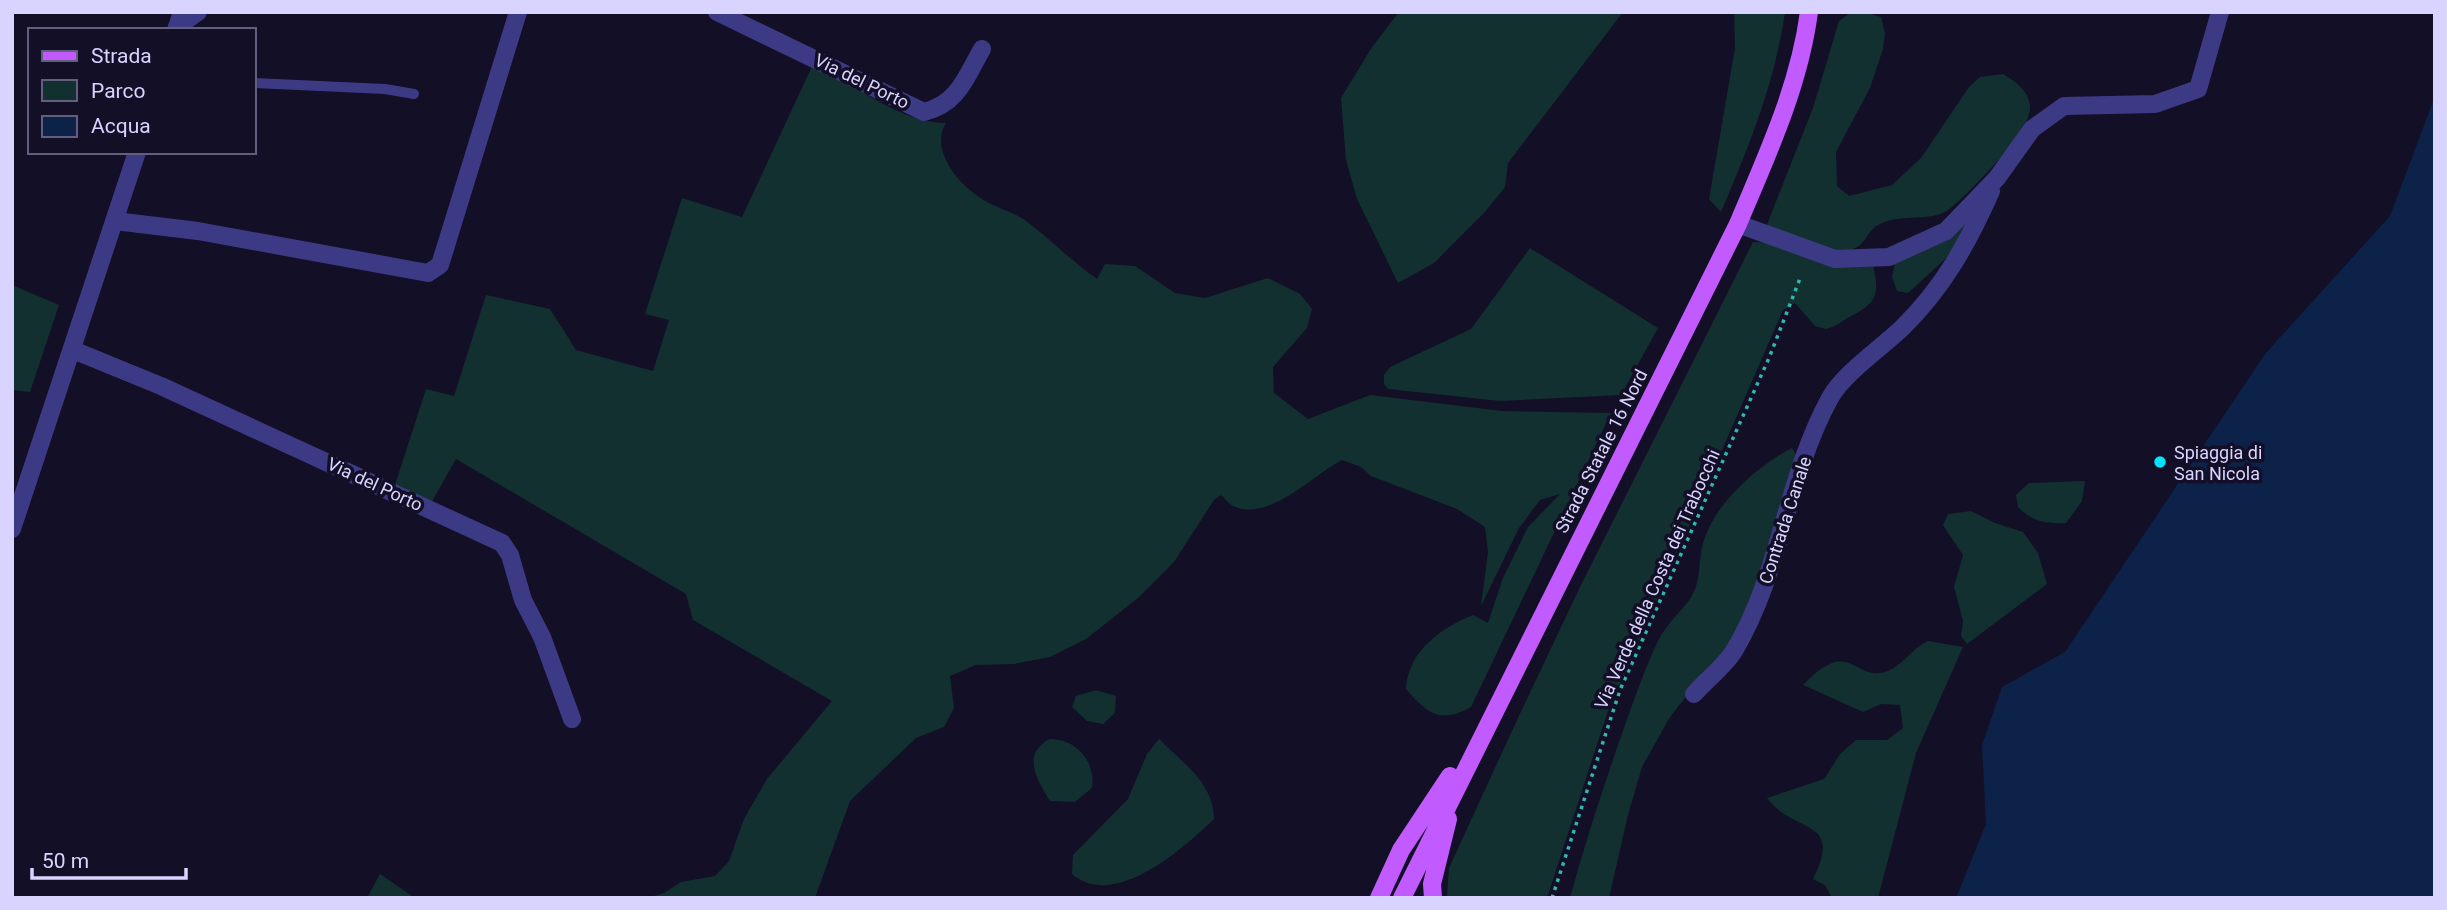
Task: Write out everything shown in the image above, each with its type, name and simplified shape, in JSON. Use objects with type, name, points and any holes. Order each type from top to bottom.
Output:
[{"type":"main road","name":"Strada Statale 16 Nord","points":[[1402,898],[1738,224],[1783,118],[1806,37],[1810,12]]},
{"type":"main road","points":[[1379,898],[1401,850],[1494,709]]},
{"type":"main road","points":[[1433,898],[1432,884],[1456,786]]},
{"type":"street","points":[[178,23],[198,12]]},
{"type":"street","points":[[115,221],[198,231],[428,273],[440,265],[444,254],[518,12]]},
{"type":"street","name":"Via del Porto","points":[[717,12],[924,112],[942,108],[955,97],[982,49]]},
{"type":"street","name":"Contrada Canale","points":[[1738,224],[1791,246],[1835,259],[1889,257],[1946,230],[1997,178],[2032,129],[2064,106],[2155,104],[2198,89],[2220,12]]},
{"type":"street","points":[[12,529],[18,495],[73,350],[136,154]]},
{"type":"street","name":"Contrada Canale","points":[[1694,694],[1732,654],[1747,625],[1781,536],[1794,483],[1830,396],[1901,328],[1941,284],[1956,264],[1997,178]]},
{"type":"street","name":"Via del Porto","points":[[73,350],[108,362],[502,543],[510,555],[523,600],[542,637],[572,719]]},
{"type":"lane","points":[[256,83],[384,89],[414,93]]},
{"type":"path","name":"Via Verde della Costa dei Trabocchi","points":[[1552,898],[1620,690],[1769,358],[1801,276]]},
{"type":"green space","points":[[1399,12],[1623,12],[1508,163],[1505,187],[1485,212],[1434,263],[1398,283],[1357,199],[1346,160],[1341,98],[1372,47]]},
{"type":"green space","points":[[1734,12],[1785,12],[1768,89],[1721,212],[1709,199],[1735,48]]},
{"type":"green space","points":[[1864,12],[1881,17],[1885,33],[1883,49],[1870,88],[1836,152],[1837,186],[1849,196],[1892,185],[1921,158],[1969,87],[1980,77],[2003,74],[2008,77],[2024,90],[2030,108],[2026,124],[2018,137],[1952,208],[1928,217],[1886,221],[1875,227],[1858,246],[1840,253],[1766,227],[1813,108],[1839,21],[1850,13]]},
{"type":"green space","points":[[814,62],[894,110],[911,117],[946,123],[941,144],[944,155],[964,185],[988,202],[1025,220],[1097,279],[1105,264],[1135,266],[1175,293],[1205,298],[1268,278],[1300,294],[1312,309],[1307,328],[1273,367],[1274,393],[1308,419],[1370,395],[1502,411],[1611,413],[1471,707],[1451,715],[1443,715],[1435,714],[1421,705],[1406,689],[1413,663],[1438,634],[1461,620],[1473,615],[1488,623],[1503,578],[1528,527],[1560,494],[1540,500],[1519,528],[1481,606],[1488,552],[1485,527],[1457,509],[1371,476],[1361,467],[1342,460],[1290,495],[1261,508],[1233,506],[1221,495],[1214,500],[1174,562],[1138,598],[1086,639],[1050,657],[1014,664],[976,665],[950,676],[954,708],[944,727],[916,738],[850,801],[815,898],[647,898],[664,893],[681,882],[715,876],[729,861],[744,819],[767,779],[832,701],[693,620],[686,594],[456,459],[430,505],[394,488],[426,389],[454,396],[486,295],[550,309],[576,350],[653,371],[669,320],[645,314],[682,198],[742,217]]},
{"type":"green space","points":[[1995,197],[1995,203],[1954,251],[1908,293],[1897,291],[1892,277],[1896,259]]},
{"type":"green space","points":[[1753,242],[1773,243],[1829,264],[1873,265],[1876,283],[1874,296],[1866,307],[1826,329],[1815,326],[1795,303],[1783,310],[1607,714],[1547,898],[1447,898],[1449,868],[1517,720],[1580,587]]},
{"type":"green space","points":[[1530,248],[1658,328],[1621,395],[1500,401],[1388,389],[1384,384],[1384,375],[1390,367],[1471,329]]},
{"type":"green space","points":[[12,285],[59,305],[30,392],[12,390]]},
{"type":"green space","points":[[1792,448],[1799,459],[1780,529],[1732,652],[1699,680],[1670,717],[1642,767],[1609,898],[1570,898],[1603,789],[1640,683],[1661,635],[1694,593],[1707,533],[1737,489],[1764,465]]},
{"type":"green space","points":[[2085,481],[2082,501],[2066,523],[2040,521],[2018,507],[2016,495],[2029,483]]},
{"type":"green space","points":[[1971,511],[1995,523],[2023,532],[2038,553],[2047,584],[1967,644],[1961,636],[1963,621],[1954,587],[1963,555],[1943,525],[1948,514]]},
{"type":"green space","points":[[1928,641],[1963,647],[1916,753],[1878,898],[1832,898],[1825,885],[1813,879],[1823,845],[1819,836],[1812,829],[1778,810],[1767,798],[1824,779],[1840,754],[1856,740],[1887,740],[1903,728],[1900,705],[1881,704],[1863,712],[1803,685],[1819,670],[1832,663],[1851,664],[1867,672],[1888,671]]},
{"type":"green space","points":[[1096,690],[1116,696],[1115,713],[1103,724],[1087,721],[1072,707],[1076,696]]},
{"type":"green space","points":[[1050,739],[1076,747],[1091,769],[1092,788],[1075,802],[1050,801],[1037,777],[1034,768],[1036,752]]},
{"type":"green space","points":[[1159,739],[1203,784],[1213,806],[1214,819],[1166,860],[1127,881],[1107,885],[1089,883],[1072,874],[1073,855],[1128,799],[1147,754]]},
{"type":"green space","points":[[380,874],[415,898],[367,898]]},
{"type":"water","points":[[2435,96],[2435,898],[1956,898],[1986,824],[1982,745],[2002,687],[2065,652],[2265,354],[2390,216]]},
{"type":"place","name":"Spiaggia di San Nicola","points":[[2160,462]]}]
